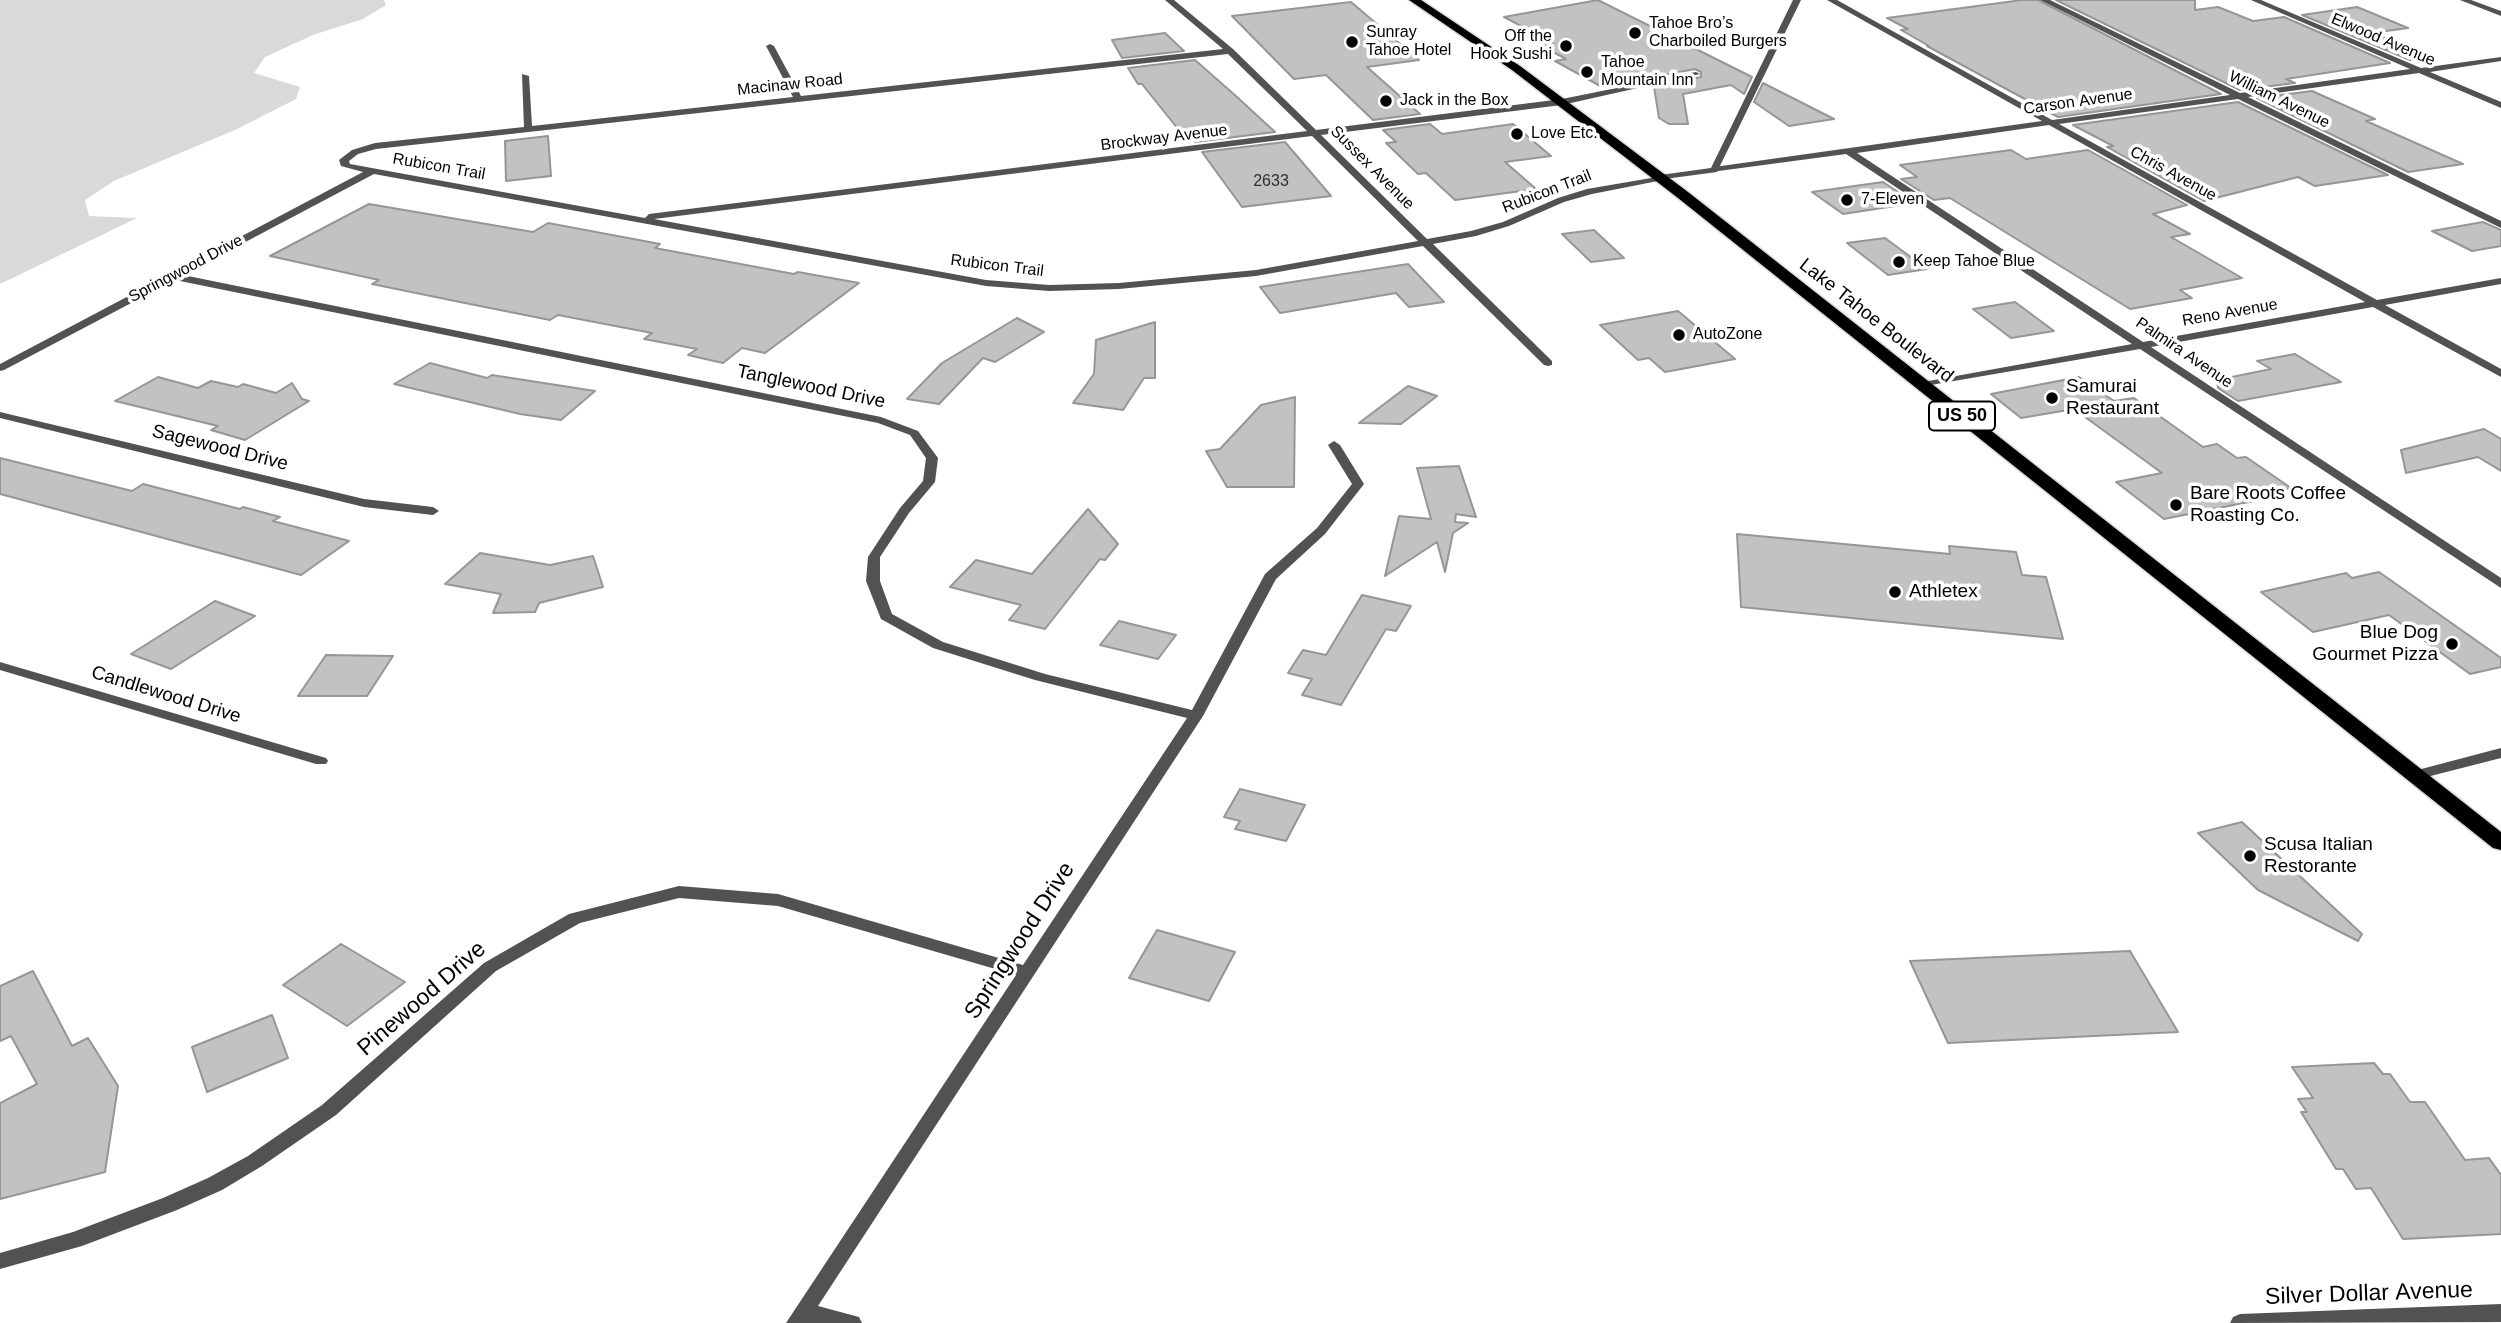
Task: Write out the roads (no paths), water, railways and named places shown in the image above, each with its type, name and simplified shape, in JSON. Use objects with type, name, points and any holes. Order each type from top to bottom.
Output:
[{"type":"highway","name":"Lake Tahoe Boulevard","points":[[1414,0],[1488,48],[1660,178],[2501,843]]},
{"type":"street","name":"Sussex Avenue","points":[[1169,0],[1230,51],[1548,363]]},
{"type":"street","points":[[1714,170],[1797,0]]},
{"type":"street","name":"Chris Avenue","points":[[1831,0],[2501,374]]},
{"type":"street","name":"William Avenue","points":[[2044,0],[2501,225]]},
{"type":"street","name":"Elwood Avenue","points":[[2255,0],[2501,105]]},
{"type":"street","points":[[2464,0],[2501,14]]},
{"type":"street","points":[[770,46],[798,98]]},
{"type":"street","name":"Macinaw Road","points":[[355,152],[375,146],[528,128],[1230,51]]},
{"type":"street","name":"Carson Avenue","points":[[1660,178],[2501,59]]},
{"type":"street","name":"Brockway Avenue","points":[[634,219],[1562,102],[1696,74]]},
{"type":"street","points":[[525,76],[528,128]]},
{"type":"street","name":"Palmira Avenue","points":[[1848,151],[2501,584]]},
{"type":"street","name":"Rubicon Trail","points":[[355,152],[344,160],[346,166],[986,283],[1049,288],[1119,286],[1256,273],[1473,234],[1506,225],[1561,200],[1590,191],[1660,178]]},
{"type":"street","name":"Springwood Drive","points":[[0,368],[372,171]]},
{"type":"street","name":"Tanglewood Drive","points":[[172,276],[881,420],[914,433],[932,458],[929,482],[904,511],[874,557],[873,581],[886,616],[938,645],[1040,677],[1196,716]]},
{"type":"street","name":"Reno Avenue","points":[[1923,385],[2501,281]]},
{"type":"street","name":"Sagewood Drive","points":[[0,415],[364,503],[433,511]]},
{"type":"street","name":"Springwood Drive","points":[[800,1318],[1196,716],[1270,577],[1321,531],[1358,484],[1334,445]]},
{"type":"street","name":"Candlewood Drive","points":[[0,666],[321,761]]},
{"type":"street","points":[[2415,775],[2501,753]]},
{"type":"street","name":"Pinewood Drive","points":[[0,1261],[75,1240],[170,1204],[215,1184],[255,1161],[329,1110],[491,967],[575,918],[679,892],[778,900],[1026,972]]},
{"type":"street","name":"Silver Dollar Avenue","points":[[2240,1323],[2501,1313]]},
{"type":"street","points":[[800,1318],[852,1323]]},
{"type":"place","name":"Tahoe Bro’s Charboiled Burgers","points":[[1635,33]]},
{"type":"place","name":"Sunray Tahoe Hotel","points":[[1352,42]]},
{"type":"place","name":"Off the Hook Sushi","points":[[1566,46]]},
{"type":"place","name":"Tahoe Mountain Inn","points":[[1587,72]]},
{"type":"place","name":"Jack in the Box","points":[[1386,101]]},
{"type":"place","name":"Love Etc.","points":[[1517,134]]},
{"type":"place","name":"7-Eleven","points":[[1847,200]]},
{"type":"place","name":"Keep Tahoe Blue","points":[[1899,262]]},
{"type":"place","name":"AutoZone","points":[[1679,335]]},
{"type":"place","name":"Samurai Restaurant","points":[[2052,398]]},
{"type":"place","name":"Bare Roots Coffee Roasting Co.","points":[[2176,505]]},
{"type":"place","name":"Athletex","points":[[1895,592]]},
{"type":"place","name":"Blue Dog Gourmet Pizza","points":[[2452,644]]},
{"type":"place","name":"Scusa Italian Restorante","points":[[2250,856]]}]
